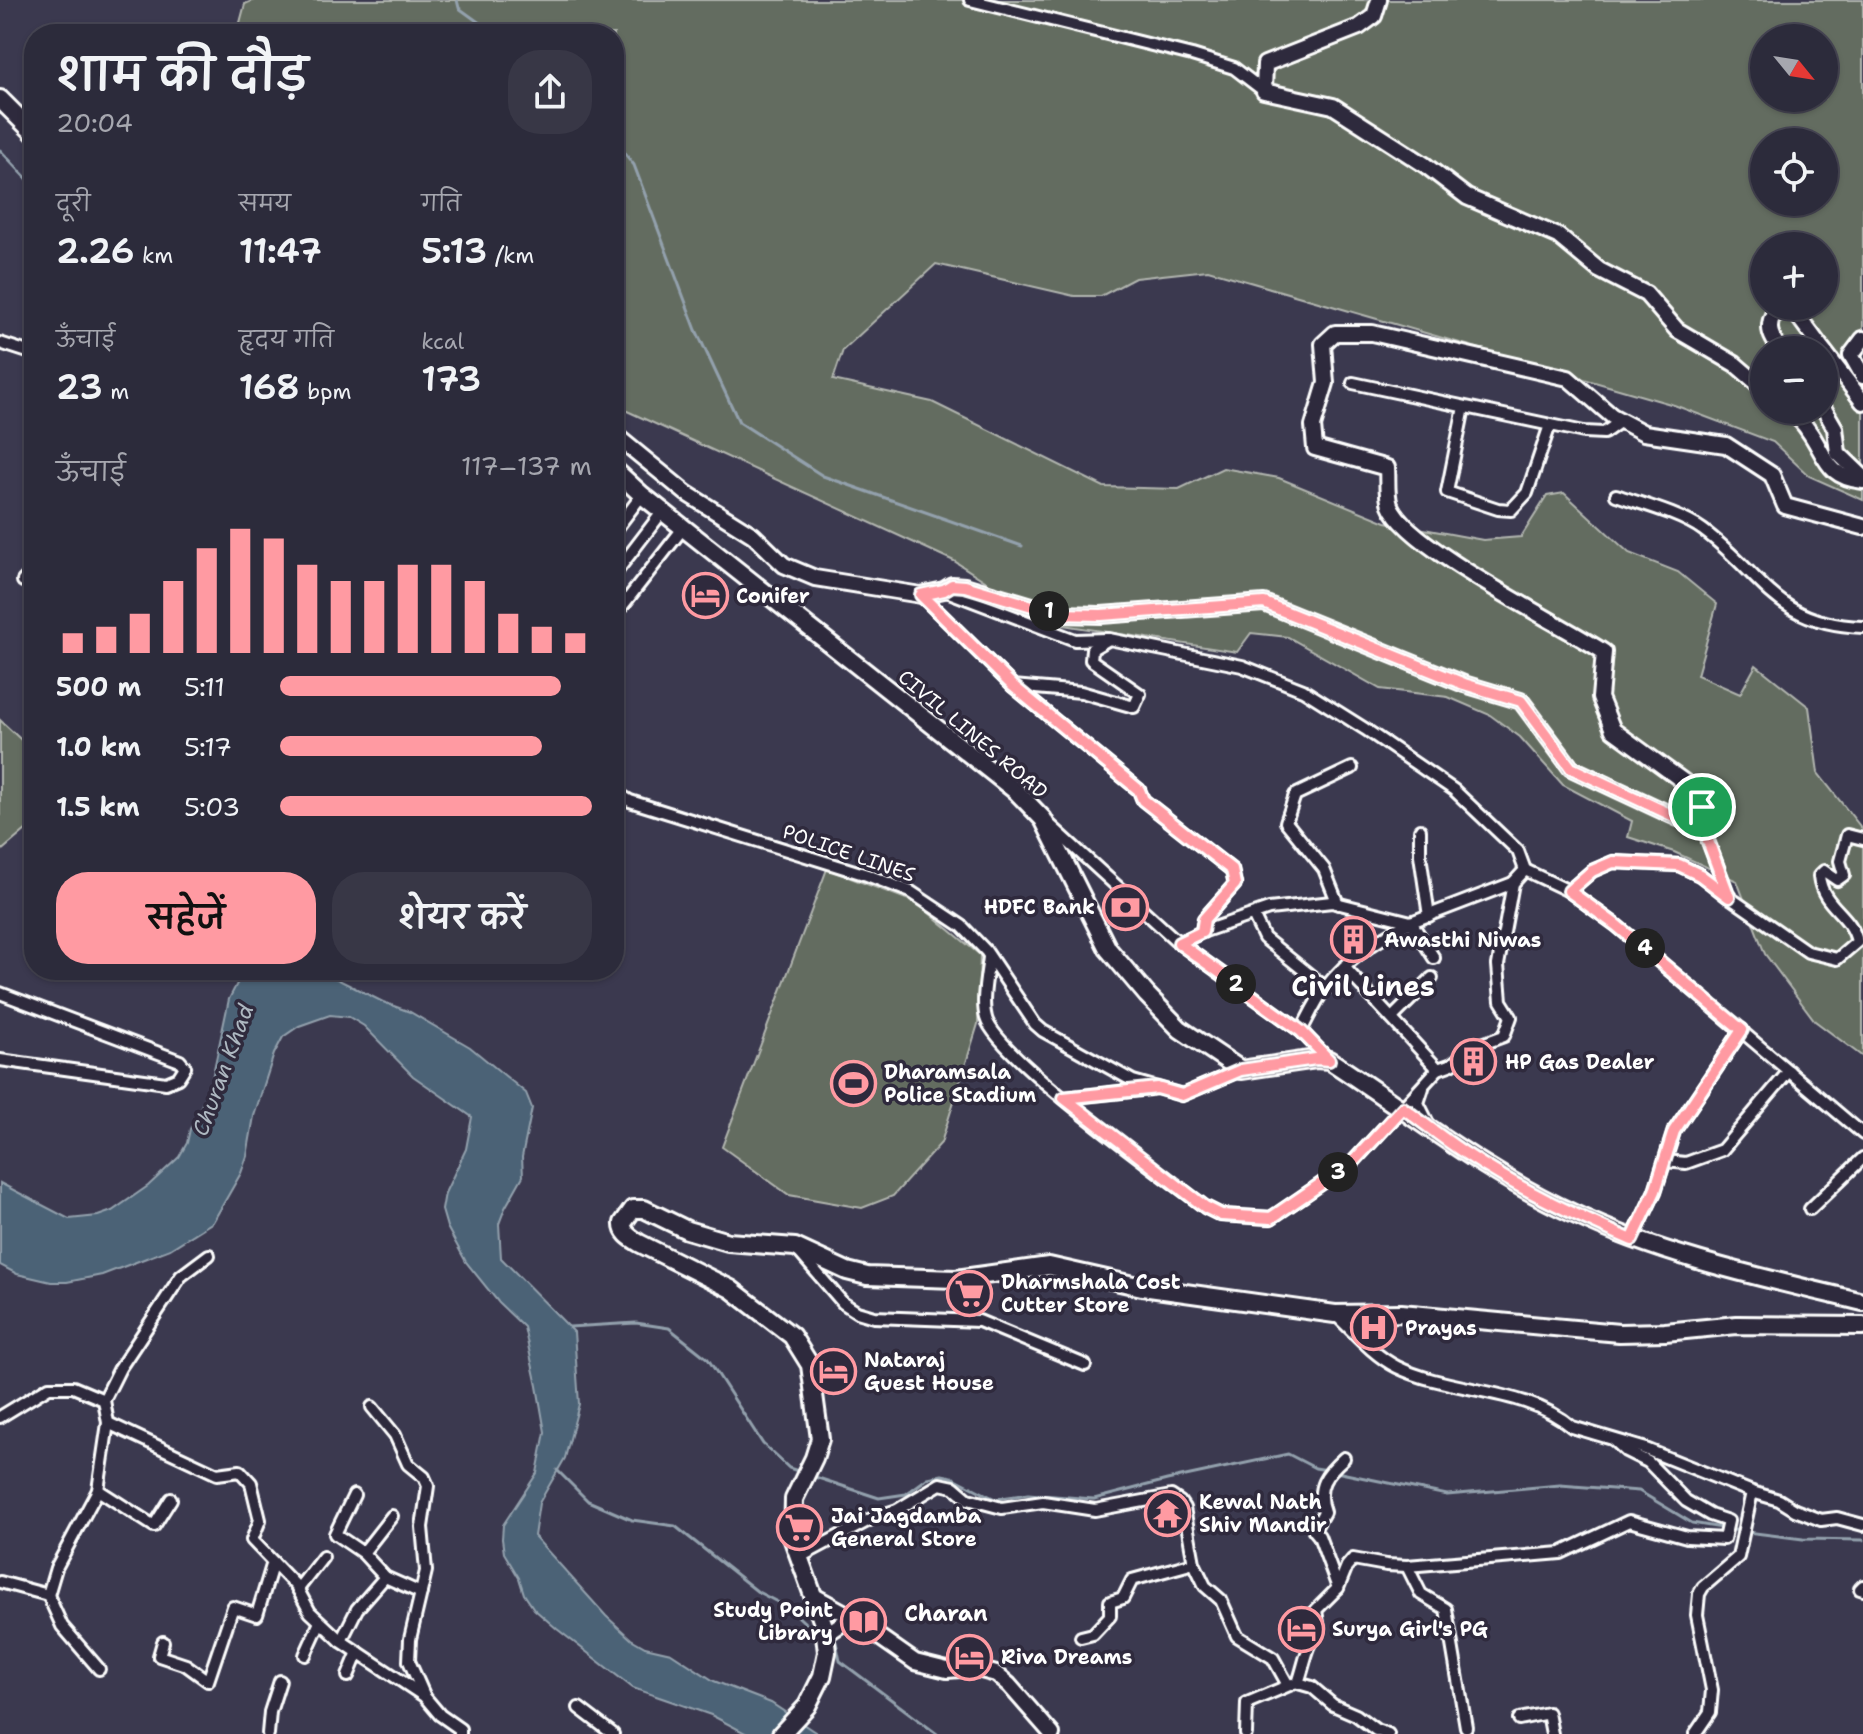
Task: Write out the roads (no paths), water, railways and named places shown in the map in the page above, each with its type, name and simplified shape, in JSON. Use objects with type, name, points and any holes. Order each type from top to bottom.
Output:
[{"type":"main road","points":[[0,99],[24,123]]},
{"type":"main road","name":"CIVIL LINES ROAD","points":[[624,478],[1016,791],[1043,819],[1108,949],[1180,1029],[1241,1070]]},
{"type":"main road","points":[[1241,1070],[1316,1059],[1329,1060],[1468,1155],[1570,1213],[1632,1240],[1715,1266],[1863,1302]]},
{"type":"main road","points":[[781,1734],[807,1706],[822,1676],[827,1652],[814,1596],[793,1540],[794,1499],[819,1447],[820,1431],[810,1365],[797,1342],[731,1289],[639,1243],[624,1231],[623,1223],[630,1211],[640,1208],[687,1230],[721,1241],[795,1247],[847,1271],[867,1276],[956,1279],[1049,1266],[1142,1287],[1335,1314],[1401,1313],[1619,1333],[1737,1325],[1863,1326]]},
{"type":"street","points":[[970,0],[1192,55],[1234,68],[1264,91],[1333,106],[1425,165],[1467,197],[1558,236],[1599,270],[1646,294],[1677,330],[1735,364],[1750,377]]},
{"type":"street","points":[[1264,91],[1265,64],[1359,27],[1374,16],[1379,0]]},
{"type":"street","points":[[1771,336],[1773,315],[1781,310],[1798,316],[1813,336]]},
{"type":"street","points":[[1729,897],[1708,841],[1698,792],[1613,730],[1600,698],[1604,652],[1416,537],[1390,505],[1387,468],[1315,448],[1313,426],[1326,383],[1323,344],[1335,333],[1372,333],[1568,378],[1612,416],[1644,433],[1726,445],[1772,475],[1785,506],[1863,527]]},
{"type":"street","points":[[1863,339],[1851,355],[1863,376]]},
{"type":"street","points":[[0,343],[24,351]]},
{"type":"street","points":[[1838,369],[1863,402]]},
{"type":"street","points":[[1353,383],[1584,432],[1604,433],[1621,421]]},
{"type":"street","points":[[1464,407],[1447,492],[1498,509],[1511,510],[1527,493],[1550,425]]},
{"type":"street","points":[[1803,424],[1827,465],[1842,476],[1863,479]]},
{"type":"street","points":[[1833,424],[1838,453],[1863,479]]},
{"type":"street","points":[[624,442],[686,493],[753,535],[784,565],[815,578],[921,595],[952,585],[965,586],[1059,614],[1101,615],[1264,603],[1464,684],[1521,701],[1571,768],[1678,818],[1697,814],[1702,807]]},
{"type":"street","points":[[624,519],[642,495]]},
{"type":"street","points":[[1616,495],[1701,528],[1769,593],[1794,611],[1834,626],[1863,627]]},
{"type":"street","points":[[624,562],[663,511]]},
{"type":"street","points":[[624,604],[684,527]]},
{"type":"street","points":[[944,590],[1075,640],[1109,639],[1242,666],[1303,690],[1454,790],[1518,851],[1525,870],[1569,891],[1616,925],[1863,1134]]},
{"type":"street","points":[[921,595],[1013,686],[1139,790],[1143,800],[1232,870],[1235,884],[1204,919],[1202,932]]},
{"type":"street","points":[[1013,686],[1081,692],[1134,707],[1140,694],[1091,660],[1092,649],[1109,639]]},
{"type":"street","points":[[1338,904],[1324,869],[1286,822],[1295,795],[1352,768]]},
{"type":"street","name":"POLICE LINES","points":[[624,797],[911,892],[962,926],[989,957],[1043,1031],[1133,1081],[1182,1095],[1241,1070]]},
{"type":"street","points":[[1043,819],[1179,943],[1301,1031],[1329,1060]]},
{"type":"street","points":[[1420,830],[1420,855],[1429,916]]},
{"type":"street","points":[[1569,891],[1592,871],[1613,862],[1679,865],[1700,875],[1808,952],[1837,959],[1857,942],[1855,931],[1820,891],[1819,876],[1824,871],[1837,880],[1844,875],[1840,861],[1847,835],[1863,839]]},
{"type":"street","points":[[1301,1031],[1326,988],[1344,967],[1386,935],[1411,922],[1513,883],[1525,870]]},
{"type":"street","points":[[989,957],[985,1016],[990,1028],[1020,1062],[1205,1207],[1221,1215],[1271,1218],[1353,1162],[1438,1069],[1452,1064],[1471,1048],[1504,1036],[1511,1017],[1501,1001],[1498,965],[1513,883]]},
{"type":"street","points":[[1179,943],[1269,909],[1338,904],[1411,922],[1434,958]]},
{"type":"street","points":[[1253,915],[1264,938],[1326,988]]},
{"type":"street","points":[[1344,967],[1438,1069]]},
{"type":"street","points":[[1392,1018],[1432,978]]},
{"type":"street","points":[[0,993],[180,1061],[185,1067],[178,1078],[166,1083],[0,1060]]},
{"type":"street","points":[[1632,1240],[1655,1191],[1674,1131],[1742,1030]]},
{"type":"street","points":[[1665,1161],[1686,1163],[1722,1150],[1789,1071]]},
{"type":"street","points":[[1423,1085],[1418,1103],[1430,1127]]},
{"type":"street","points":[[1064,1098],[1157,1088]]},
{"type":"street","points":[[1810,1209],[1863,1158]]},
{"type":"street","points":[[795,1247],[843,1303],[857,1312],[874,1317],[979,1321],[1085,1365]]},
{"type":"street","points":[[99,1669],[62,1626],[48,1595],[56,1568],[98,1490],[108,1423],[104,1400],[120,1368],[181,1276],[209,1255]]},
{"type":"street","points":[[1335,1314],[1370,1348],[1396,1367],[1452,1386],[1520,1400],[1564,1420],[1572,1427],[1643,1448],[1779,1500],[1821,1520],[1837,1518],[1863,1527]]},
{"type":"street","points":[[0,1417],[49,1387],[73,1387],[104,1400]]},
{"type":"street","points":[[372,1407],[395,1435],[408,1464],[424,1477],[428,1486],[422,1527],[426,1571],[410,1639],[409,1661],[424,1696]]},
{"type":"street","points":[[108,1423],[217,1474],[240,1471],[251,1483],[260,1520],[252,1540],[298,1589],[310,1612],[341,1641],[424,1696],[440,1715],[460,1729],[460,1734]]},
{"type":"street","points":[[1293,1684],[1306,1660],[1307,1646],[1319,1630],[1316,1610],[1338,1588],[1353,1559],[1407,1566],[1561,1553],[1629,1521],[1687,1537],[1724,1539],[1728,1521],[1686,1501],[1648,1462],[1626,1451],[1614,1440]]},
{"type":"street","points":[[1338,1588],[1314,1530],[1324,1512],[1319,1497],[1327,1473],[1344,1458]]},
{"type":"street","points":[[798,1558],[873,1518],[897,1510],[940,1484],[954,1487],[968,1499],[1002,1508],[1043,1502],[1095,1510],[1171,1496],[1184,1508],[1194,1563],[1205,1586],[1224,1605],[1237,1636],[1273,1658],[1293,1684]]},
{"type":"street","points":[[98,1490],[154,1526],[171,1499]]},
{"type":"street","points":[[1695,1734],[1710,1712],[1712,1690],[1697,1615],[1699,1594],[1738,1557],[1752,1492]]},
{"type":"street","points":[[354,1495],[335,1534],[363,1553],[385,1577],[421,1593]]},
{"type":"street","points":[[363,1553],[392,1516]]},
{"type":"street","points":[[298,1589],[323,1557]]},
{"type":"street","points":[[163,1642],[159,1656],[186,1665],[208,1681],[233,1607],[257,1615],[273,1562]]},
{"type":"street","points":[[1081,1637],[1093,1634],[1110,1616],[1110,1602],[1123,1598],[1132,1580],[1194,1563]]},
{"type":"street","points":[[1407,1566],[1421,1594],[1446,1609],[1466,1727]]},
{"type":"street","points":[[341,1641],[357,1609],[385,1577]]},
{"type":"street","points":[[0,1582],[48,1595]]},
{"type":"street","points":[[814,1596],[852,1617],[915,1662],[947,1670],[974,1668],[996,1674],[1052,1734]]},
{"type":"street","points":[[825,1634],[852,1617]]},
{"type":"street","points":[[305,1655],[320,1622]]},
{"type":"street","points":[[348,1676],[358,1652]]},
{"type":"street","points":[[268,1734],[270,1712],[280,1681]]},
{"type":"street","points":[[1246,1734],[1247,1703],[1293,1684],[1312,1687],[1333,1705],[1388,1734]]},
{"type":"street","points":[[579,1708],[613,1734]]},
{"type":"street","points":[[1519,1719],[1548,1713],[1552,1734]]},
{"type":"water","name":"Churan Khad","points":[[239,980],[339,980],[410,1012],[470,1047],[526,1093],[532,1108],[522,1157],[523,1176],[499,1224],[501,1258],[574,1332],[579,1404],[565,1458],[539,1503],[534,1536],[606,1616],[631,1639],[645,1647],[671,1653],[714,1681],[771,1703],[818,1734],[747,1734],[711,1715],[633,1688],[557,1629],[534,1609],[524,1594],[519,1578],[504,1553],[502,1539],[503,1525],[537,1473],[545,1432],[537,1386],[524,1327],[499,1303],[466,1262],[447,1227],[442,1210],[445,1193],[466,1149],[472,1117],[413,1076],[364,1026],[349,1017],[330,1015],[299,1026],[283,1037],[274,1054],[254,1116],[241,1173],[213,1222],[170,1249],[102,1275],[51,1282],[17,1274],[0,1265],[0,1183],[69,1219],[98,1216],[112,1211],[148,1186],[179,1157],[210,1088],[229,999]]},
{"type":"waterway","points":[[457,0],[459,8],[481,24]]},
{"type":"waterway","points":[[0,150],[24,175]]},
{"type":"waterway","points":[[624,152],[634,165],[696,330],[739,422],[823,476],[1022,546]]},
{"type":"waterway","points":[[755,846],[766,849]]},
{"type":"waterway","points":[[569,1327],[636,1323],[669,1328],[708,1359],[763,1444],[789,1468],[801,1472]]},
{"type":"waterway","points":[[812,1476],[879,1498],[906,1494],[928,1478],[942,1475],[995,1499],[1028,1494],[1094,1499],[1288,1454],[1315,1468],[1328,1470]]},
{"type":"waterway","points":[[557,1470],[588,1501],[632,1520],[675,1526],[758,1592],[789,1608],[818,1635]]},
{"type":"waterway","points":[[1336,1472],[1447,1495],[1560,1485],[1639,1491],[1692,1523],[1740,1531]]},
{"type":"waterway","points":[[1747,1532],[1803,1539],[1863,1540]]},
{"type":"waterway","points":[[832,1641],[836,1642],[840,1661],[937,1734]]},
{"type":"place","name":"Conifer","points":[[705,596]]},
{"type":"place","name":"HDFC Bank","points":[[1126,907]]},
{"type":"place","name":"Awasthi Niwas","points":[[1353,940]]},
{"type":"place","name":"HP Gas Dealer","points":[[1474,1062]]},
{"type":"place","name":"Dharamsala Police Stadium","points":[[853,1083]]},
{"type":"place","name":"Dharmshala Cost Cutter Store","points":[[970,1294]]},
{"type":"place","name":"Prayas","points":[[1374,1328]]},
{"type":"place","name":"Nataraj Guest House","points":[[833,1371]]},
{"type":"place","name":"Kewal Nath Shiv Mandir","points":[[1168,1513]]},
{"type":"place","name":"Jai Jagdamba General Store","points":[[800,1528]]},
{"type":"place","name":"Study Point Library","points":[[864,1622]]},
{"type":"place","name":"Surya Girl's PG","points":[[1301,1629]]},
{"type":"place","name":"Riva Dreams","points":[[970,1657]]},
{"type":"district","name":"Civil Lines","points":[[1363,986]]},
{"type":"district","name":"Charan","points":[[946,1613]]}]
